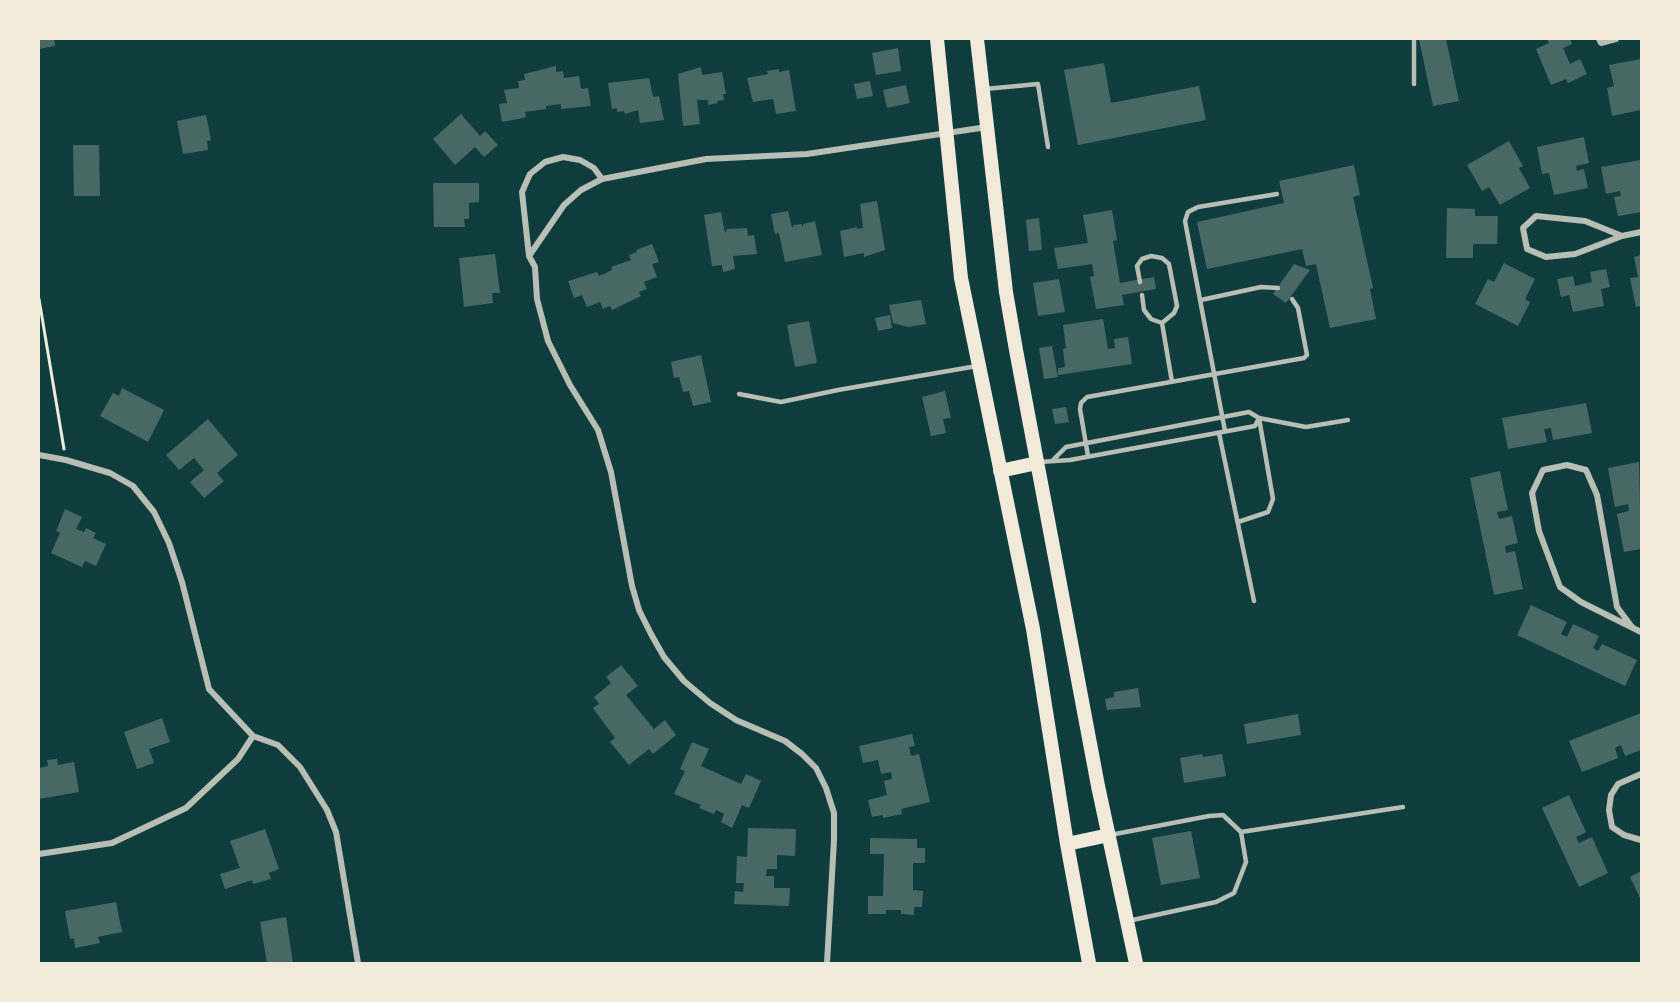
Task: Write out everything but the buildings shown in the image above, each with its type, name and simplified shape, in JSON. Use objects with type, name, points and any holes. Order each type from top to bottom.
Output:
[{"type":"main road","points":[[937,39],[961,278],[977,366],[1033,629],[1067,844],[1089,963]]},
{"type":"main road","points":[[977,39],[1006,292],[1109,835],[1136,963]]},
{"type":"main road","points":[[1000,471],[1038,463]]},
{"type":"main road","points":[[1067,844],[1109,835]]},
{"type":"street","points":[[1599,39],[1601,43],[1617,39]]},
{"type":"street","points":[[530,256],[564,204],[581,190],[602,179],[705,159],[807,154],[862,148],[987,127]]},
{"type":"street","points":[[602,179],[594,168],[580,160],[563,157],[545,162],[530,174],[522,192],[530,256],[535,267],[537,299],[548,341],[570,385],[598,430],[611,472],[632,586],[639,610],[664,657],[692,688],[736,720],[785,741],[816,768],[826,788],[834,813],[826,963]]},
{"type":"street","points":[[1622,236],[1585,221],[1536,216],[1523,228],[1527,249],[1546,257],[1575,254],[1622,236],[1641,232]]},
{"type":"street","points":[[39,455],[110,473],[133,486],[154,512],[169,543],[182,582],[209,689],[253,736],[278,745],[300,766],[327,810],[336,832],[358,963]]},
{"type":"street","points":[[1632,627],[1617,607],[1597,495],[1586,470],[1567,465],[1543,470],[1532,493],[1539,531],[1560,588],[1581,602],[1641,632]]},
{"type":"street","points":[[39,854],[112,843],[186,808],[238,759],[253,736]]},
{"type":"street","points":[[1641,774],[1618,784],[1611,795],[1609,810],[1612,826],[1624,836],[1641,840]]},
{"type":"lane","points":[[1414,39],[1414,84]]},
{"type":"lane","points":[[982,89],[1038,84],[1048,147]]},
{"type":"lane","points":[[1225,431],[1185,221],[1188,212],[1198,207],[1277,194]]},
{"type":"lane","points":[[1140,282],[1137,266],[1142,259],[1151,256],[1162,258],[1169,264],[1177,306],[1174,313],[1162,323]]},
{"type":"lane","points":[[1201,300],[1260,287],[1278,288]]},
{"type":"lane","points":[[1142,296],[1144,310],[1151,319],[1162,323]]},
{"type":"lane","points":[[1088,456],[1080,409],[1081,403],[1088,397],[1304,358],[1307,355],[1298,308],[1292,299]]},
{"type":"lane","points":[[1162,323],[1172,382]]},
{"type":"lane","points":[[738,394],[781,402],[977,366]]},
{"type":"lane","points":[[1053,460],[1066,447],[1250,412],[1259,418],[1306,427],[1348,420]]},
{"type":"lane","points":[[1038,463],[1255,426],[1259,418]]},
{"type":"lane","points":[[1238,522],[1268,512],[1273,499],[1259,418]]},
{"type":"lane","points":[[1219,433],[1254,601]]},
{"type":"lane","points":[[1241,832],[1403,807]]},
{"type":"lane","points":[[1109,835],[1222,815],[1241,832],[1246,862],[1234,893],[1216,902],[1127,921]]},
{"type":"path","points":[[39,299],[66,460]]}]
